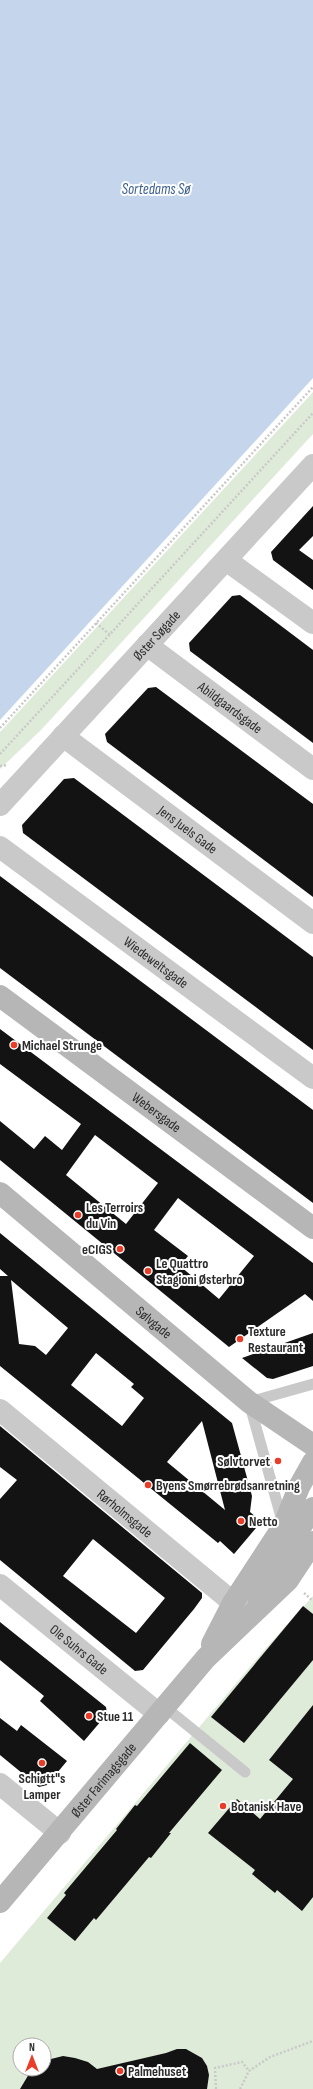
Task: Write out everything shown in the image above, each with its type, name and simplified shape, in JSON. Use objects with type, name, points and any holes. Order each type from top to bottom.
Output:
[{"type":"street","name":"Øster Søgade","points":[[0,805],[312,467]]},
{"type":"street","points":[[226,560],[313,623]]},
{"type":"street","name":"Abildgaardsgade","points":[[148,645],[309,766]]},
{"type":"street","name":"Jens Juels Gade","points":[[63,736],[313,923]]},
{"type":"street","name":"Wiedeweltsgade","points":[[0,847],[313,1078]]},
{"type":"street","name":"Webersgade","points":[[0,996],[313,1228]]},
{"type":"street","name":"Sølvgade","points":[[0,1194],[249,1402],[313,1445]]},
{"type":"street","name":"Rørholmsgade","points":[[0,1410],[250,1616]]},
{"type":"street","name":"Øster Farimagsgade","points":[[206,1658],[233,1603],[284,1525],[299,1486],[313,1462]]},
{"type":"street","points":[[250,1616],[284,1552],[313,1508]]},
{"type":"street","name":"Øster Farimagsgade","points":[[0,1902],[60,1833],[206,1658],[288,1580],[313,1542]]},
{"type":"street","name":"Ole Suhrs Gade","points":[[0,1585],[162,1711]]},
{"type":"street","points":[[0,1784],[60,1833]]},
{"type":"lane","points":[[284,1525],[249,1402],[313,1384]]},
{"type":"lane","points":[[162,1711],[245,1772]]},
{"type":"path","points":[[0,728],[313,387]]},
{"type":"path","points":[[0,754],[313,413]]},
{"type":"path","points":[[96,623],[110,635]]},
{"type":"path","points":[[240,2089],[249,2071],[270,2057],[313,2041]]},
{"type":"path","points":[[216,2089],[215,2068],[242,2062],[249,2071]]},
{"type":"green space","points":[[313,392],[313,434],[41,730],[0,769],[0,732]]},
{"type":"green space","name":"Botanisk Have","points":[[313,1596],[313,2089],[0,2089],[0,1963],[266,1648]]},
{"type":"water","name":"Sortedams Sø","points":[[0,0],[313,0],[313,378],[0,720]]},
{"type":"building","points":[[313,506],[313,536],[299,550],[313,560],[313,590],[273,560],[271,552]]},
{"type":"building","points":[[240,595],[313,650],[313,743],[190,651],[189,643],[232,596]]},
{"type":"building","points":[[156,687],[313,804],[313,897],[107,742],[105,734],[148,688]]},
{"type":"building","points":[[74,778],[313,957],[313,1050],[23,833],[22,825],[64,779]]},
{"type":"building","points":[[0,876],[313,1110],[313,1203],[0,968]]},
{"type":"building","points":[[0,1029],[313,1263],[313,1301],[305,1294],[229,1347],[0,1160],[0,1121],[34,1149],[45,1136],[62,1150],[81,1124],[0,1064]],"holes":[[[95,1135],[158,1183],[126,1224],[66,1175]],[[178,1198],[254,1256],[219,1299],[180,1266],[188,1256],[154,1230]]]},
{"type":"building","points":[[0,1233],[232,1423],[252,1496],[250,1512],[256,1517],[256,1528],[234,1554],[220,1541],[218,1543],[0,1366],[0,1276],[8,1276],[0,1269]],"holes":[[[11,1280],[68,1328],[46,1355],[35,1346],[19,1344]],[[96,1353],[134,1384],[131,1387],[144,1398],[122,1426],[71,1385]],[[202,1421],[225,1510],[167,1462]]]},
{"type":"building","points":[[313,1333],[313,1366],[273,1379],[267,1378],[242,1358]]},
{"type":"building","points":[[0,1426],[202,1593],[202,1598],[194,1609],[143,1670],[135,1671],[0,1560],[0,1499],[17,1480],[0,1467]],"holes":[[[93,1539],[165,1598],[136,1633],[63,1576]]]},
{"type":"building","points":[[303,1606],[313,1614],[313,1660],[244,1743],[211,1717]]},
{"type":"building","points":[[0,1622],[106,1707],[107,1714],[84,1741],[40,1701],[44,1696],[0,1660]]},
{"type":"building","points":[[313,1705],[313,1897],[302,1911],[277,1890],[275,1893],[252,1874],[255,1870],[208,1833],[237,1799],[260,1819],[293,1779],[269,1760]]},
{"type":"building","points":[[0,1718],[17,1731],[21,1725],[67,1761],[47,1785],[39,1787],[0,1755]]},
{"type":"building","points":[[190,1743],[222,1770],[169,1833],[171,1833],[151,1858],[149,1857],[96,1920],[94,1918],[75,1941],[47,1918],[66,1895],[64,1893],[117,1830],[116,1829],[135,1805],[137,1806]]},
{"type":"building","name":"Palmehuset","points":[[177,2049],[186,2049],[202,2058],[207,2066],[209,2075],[207,2089],[20,2089],[27,2077],[52,2077],[52,2059],[63,2056],[88,2062],[97,2069],[166,2053]]},
{"type":"place","name":"Michael Strunge","points":[[14,1045]]},
{"type":"place","name":"Les Terroirs du Vin","points":[[78,1215]]},
{"type":"place","name":"eCIGS","points":[[120,1249]]},
{"type":"place","name":"Le Quattro Stagioni Østerbro","points":[[148,1271]]},
{"type":"place","name":"Texture Restaurant","points":[[240,1339]]},
{"type":"place","name":"Sølvtorvet","points":[[278,1461]]},
{"type":"place","name":"Byens Smørrebrødsanretning","points":[[148,1485]]},
{"type":"place","name":"Netto","points":[[241,1521]]},
{"type":"place","name":"Stue 11","points":[[89,1716]]},
{"type":"place","name":"Schiøtt\"s Lamper","points":[[42,1763]]},
{"type":"place","name":"Botanisk Have","points":[[223,1806]]},
{"type":"place","name":"Palmehuset","points":[[120,2071]]}]
